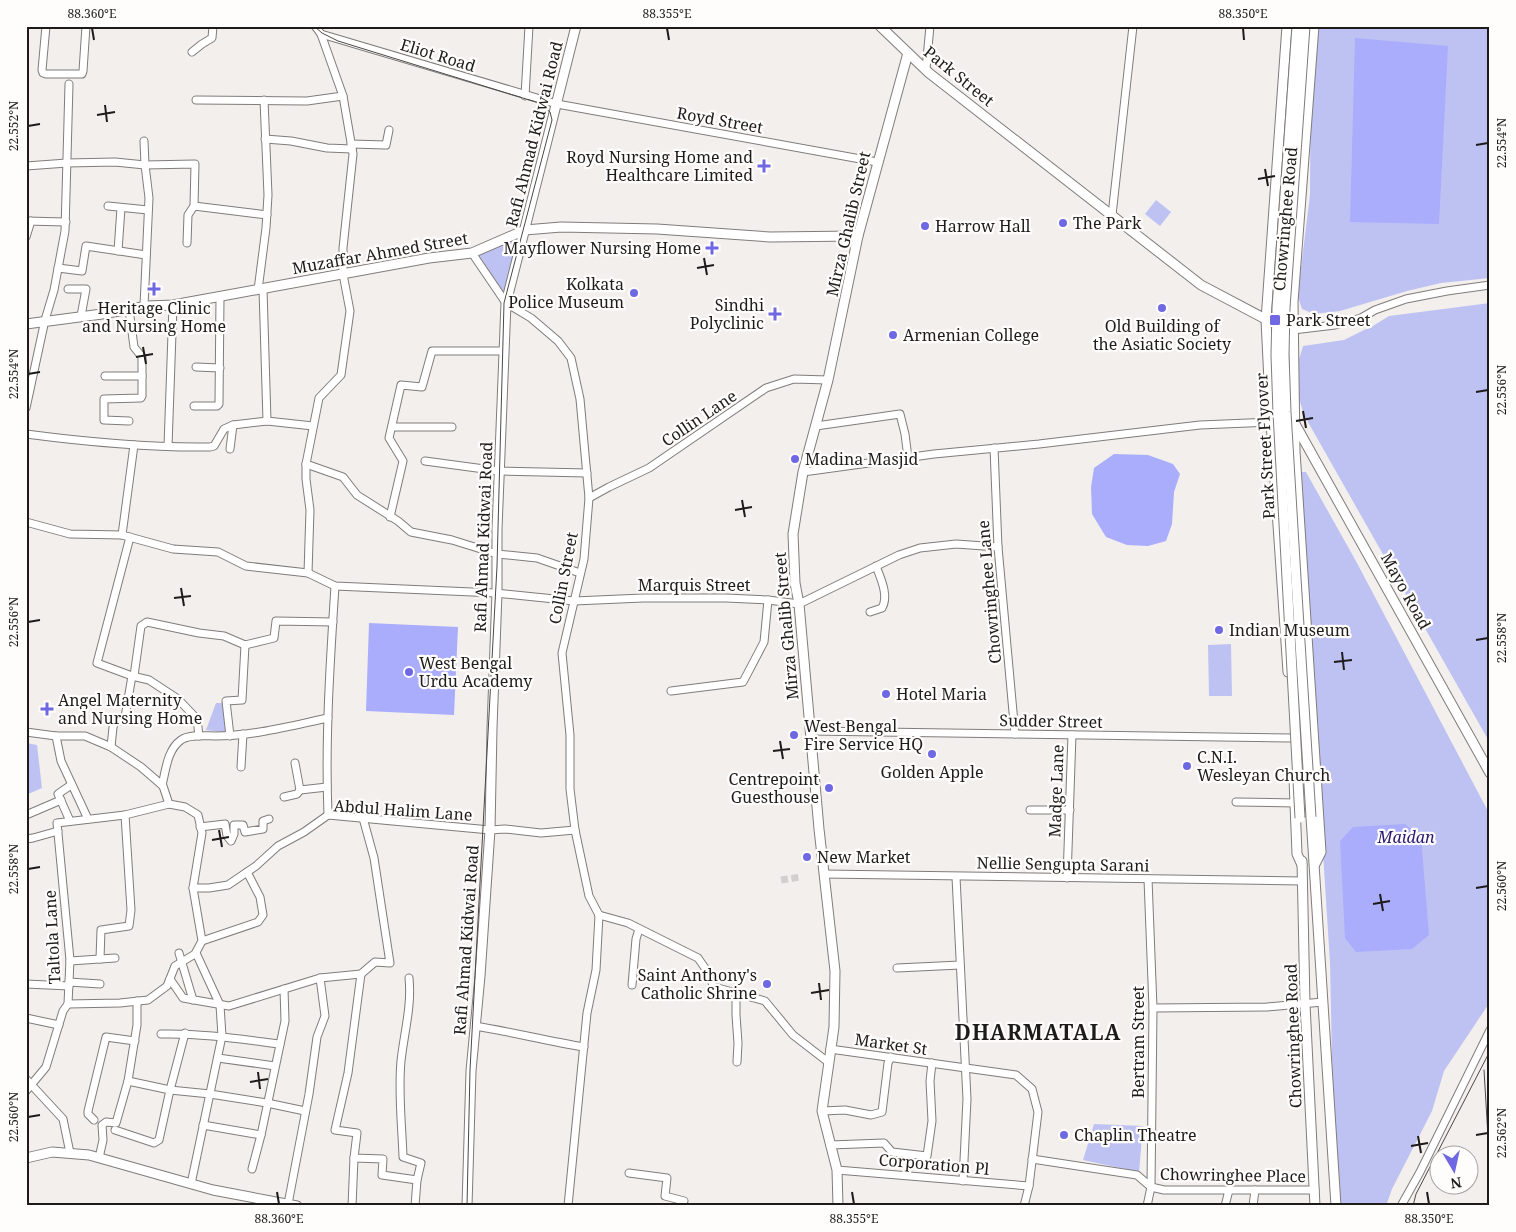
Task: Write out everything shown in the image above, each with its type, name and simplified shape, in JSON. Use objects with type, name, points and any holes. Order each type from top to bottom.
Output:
[{"type":"main road","name":"Rafi Ahmad Kidwai Road","points":[[467,1206],[471,1071],[480,976],[490,830],[499,471],[506,303],[576,26]]},
{"type":"main road","name":"Park Street","points":[[880,26],[929,73],[1201,285],[1266,320],[1293,330]]},
{"type":"main road","name":"Chowringhee Road","points":[[1287,26],[1266,320],[1292,738],[1297,854],[1302,865],[1315,1206]]},
{"type":"main road","name":"Park Street Flyover","points":[[1297,26],[1277,308],[1276,355],[1302,865]]},
{"type":"main road","name":"Park Street Flyover","points":[[1305,26],[1285,308],[1284,355],[1296,578],[1315,864]]},
{"type":"main road","name":"Chowringhee Road","points":[[1314,26],[1293,302],[1295,451],[1321,852],[1315,864],[1336,1206]]},
{"type":"main road","name":"Mirza Ghalib Street","points":[[838,1206],[837,1170],[822,1111],[834,1027],[835,972],[799,604],[795,583],[793,534],[804,472],[828,380],[858,236],[908,53]]},
{"type":"main road","points":[[1279,127],[1284,134],[1292,137],[1300,136],[1307,131]]},
{"type":"main road","name":"Muzaffar Ahmed Street","points":[[26,324],[144,306],[173,305],[429,258],[472,253],[525,230],[581,227],[657,229],[770,237],[858,236]]},
{"type":"main road","name":"Mayo Road","points":[[1295,424],[1490,773]]},
{"type":"main road","points":[[26,1158],[52,1152],[99,1158],[266,1203],[292,1205]]},
{"type":"street","points":[[46,26],[43,73],[82,74],[84,72],[86,26]]},
{"type":"street","points":[[192,52],[212,38],[213,26]]},
{"type":"street","points":[[308,573],[310,510],[306,464],[312,426],[319,398],[341,375],[350,311],[343,274],[343,248],[353,154],[343,96],[321,34],[315,26]]},
{"type":"street","points":[[525,96],[529,26]]},
{"type":"street","points":[[926,69],[930,26]]},
{"type":"street","points":[[1112,215],[1133,26]]},
{"type":"street","name":"Eliot Road","points":[[321,34],[557,104]]},
{"type":"street","points":[[26,408],[45,320],[54,290],[66,222],[70,84]]},
{"type":"street","points":[[196,100],[307,101],[343,96]]},
{"type":"street","points":[[264,100],[268,195],[261,289],[268,421]]},
{"type":"street","name":"Royd Street","points":[[557,104],[877,162]]},
{"type":"street","points":[[266,139],[290,141],[327,148],[386,145],[389,130]]},
{"type":"street","points":[[144,142],[149,198],[144,306]]},
{"type":"street","points":[[26,166],[115,162],[145,165],[195,164],[194,206],[188,215],[187,243]]},
{"type":"street","points":[[108,206],[148,210]]},
{"type":"street","points":[[194,206],[267,215]]},
{"type":"street","points":[[118,251],[121,208]]},
{"type":"street","points":[[26,237],[28,221],[66,222]]},
{"type":"street","points":[[58,268],[82,272],[86,246],[146,255]]},
{"type":"street","name":"Collin Street","points":[[472,253],[506,303],[531,318],[558,341],[571,358],[580,399],[590,498],[584,559],[562,653],[570,735],[570,789],[575,830],[589,896],[599,915]]},
{"type":"street","points":[[1293,330],[1335,325],[1361,318],[1376,310],[1406,299],[1490,285]]},
{"type":"street","points":[[68,289],[86,289],[81,316]]},
{"type":"street","points":[[194,406],[219,405],[220,297]]},
{"type":"street","points":[[168,446],[173,305]]},
{"type":"street","points":[[129,309],[134,347],[142,358],[141,398],[104,399],[104,420],[130,422]]},
{"type":"street","points":[[390,517],[403,461],[389,438],[401,385],[422,387],[432,351],[504,351]]},
{"type":"street","points":[[196,367],[220,368]]},
{"type":"street","points":[[105,376],[142,376]]},
{"type":"street","name":"Collin Lane","points":[[590,498],[649,468],[766,388],[794,379],[828,380]]},
{"type":"street","points":[[816,426],[900,414],[908,458]]},
{"type":"street","points":[[26,434],[134,445],[210,447],[214,446],[224,429],[233,425],[268,421],[312,426]]},
{"type":"street","points":[[804,472],[908,458],[1047,444],[1200,425],[1271,422],[1295,424]]},
{"type":"street","points":[[230,449],[233,425]]},
{"type":"street","points":[[392,426],[452,426]]},
{"type":"street","points":[[134,445],[126,536],[97,663],[149,680],[178,699],[197,719],[199,736]]},
{"type":"street","name":"Chowringhee Lane","points":[[994,448],[998,547],[1016,734]]},
{"type":"street","points":[[425,461],[499,471],[587,473]]},
{"type":"street","points":[[306,464],[343,477],[357,495],[398,521],[411,532],[452,540],[497,554],[537,558],[580,573]]},
{"type":"street","points":[[26,522],[70,534],[126,536],[173,549],[218,552],[246,566],[308,573],[335,586],[328,718],[328,816]]},
{"type":"street","points":[[799,604],[876,566],[920,548],[956,544],[998,547]]},
{"type":"street","points":[[870,612],[882,608],[886,602],[883,583],[876,566]]},
{"type":"street","name":"Marquis Street","points":[[335,586],[497,594],[574,601],[643,598],[768,600],[799,604]]},
{"type":"street","points":[[671,691],[743,682],[764,642],[768,600]]},
{"type":"street","points":[[111,747],[115,722],[124,720],[125,717],[141,626],[147,622],[199,633],[224,636],[245,645],[274,638],[276,621],[333,622]]},
{"type":"street","points":[[230,736],[226,701],[242,700],[245,645]]},
{"type":"street","points":[[162,785],[170,752],[182,740],[199,736],[230,736],[260,732],[328,718]]},
{"type":"street","name":"Sudder Street","points":[[810,731],[1292,738]]},
{"type":"street","points":[[26,732],[56,736],[85,736],[111,747],[162,785],[169,804]]},
{"type":"street","points":[[242,767],[243,734]]},
{"type":"street","name":"Madge Lane","points":[[1067,878],[1072,735]]},
{"type":"street","points":[[56,736],[59,755],[88,819]]},
{"type":"street","points":[[295,763],[300,790]]},
{"type":"street","points":[[70,821],[58,794],[71,785]]},
{"type":"street","points":[[284,797],[297,794],[300,790],[327,787]]},
{"type":"street","points":[[26,815],[61,800]]},
{"type":"street","points":[[1236,802],[1294,802]]},
{"type":"street","points":[[26,839],[58,831],[57,823],[125,815],[169,804],[185,808],[198,815],[202,833],[193,888],[202,941],[196,952],[175,966],[168,986],[148,1000],[68,1004]]},
{"type":"street","points":[[1030,810],[1070,810]]},
{"type":"street","points":[[100,959],[101,930],[129,926],[131,910],[125,815]]},
{"type":"street","name":"Abdul Halim Lane","points":[[193,888],[228,885],[256,866],[278,846],[328,816],[490,830]]},
{"type":"street","points":[[170,979],[183,998],[229,1006],[320,978],[361,974],[375,962],[390,963],[374,858],[364,818]]},
{"type":"street","points":[[200,827],[225,824],[227,836],[231,841],[234,834],[234,825],[243,825],[245,832],[263,829],[263,821],[269,819]]},
{"type":"street","points":[[490,830],[505,829],[541,833],[575,830]]},
{"type":"street","name":"Taltola Lane","points":[[26,1091],[46,1068],[63,1011],[68,1004],[70,961],[58,831]]},
{"type":"street","points":[[202,941],[258,922],[263,915],[260,897],[247,872]]},
{"type":"street","name":"Nellie Sengupta Sarani","points":[[824,874],[1302,881]]},
{"type":"street","points":[[956,877],[967,1099],[964,1181]]},
{"type":"street","name":"Bertram Street","points":[[1147,1206],[1151,1187],[1153,1008],[1148,879]]},
{"type":"street","points":[[568,1206],[587,1013],[596,970],[599,915],[628,922],[698,958],[707,971],[714,987],[765,1001],[794,1035],[828,1062]]},
{"type":"street","points":[[632,985],[636,939],[639,929]]},
{"type":"street","points":[[192,1184],[222,1036],[220,1005],[196,952]]},
{"type":"street","points":[[179,953],[180,963],[193,1000]]},
{"type":"street","points":[[70,961],[115,958]]},
{"type":"street","points":[[897,968],[960,966]]},
{"type":"street","points":[[352,1206],[357,1133],[335,1130],[348,1073],[361,974]]},
{"type":"street","points":[[292,1205],[317,1037],[325,1016],[320,978]]},
{"type":"street","points":[[409,978],[411,992],[401,1060],[400,1086],[404,1157],[421,1163],[417,1180],[415,1206]]},
{"type":"street","points":[[26,984],[100,984]]},
{"type":"street","points":[[252,1169],[261,1136],[285,1021],[284,988]]},
{"type":"street","points":[[736,994],[737,1062]]},
{"type":"street","points":[[99,1158],[103,1140],[102,1125],[106,1122],[116,1123],[128,1081],[137,1025],[137,1001]]},
{"type":"street","points":[[1153,1008],[1267,1007],[1323,1002]]},
{"type":"street","points":[[26,1018],[59,1025]]},
{"type":"street","points":[[475,1026],[584,1046]]},
{"type":"street","points":[[1401,1206],[1420,1172],[1490,1030]]},
{"type":"street","points":[[161,1034],[222,1036],[280,1044]]},
{"type":"street","points":[[115,1130],[154,1143],[159,1140],[185,1034]]},
{"type":"street","points":[[94,1120],[88,1114],[88,1111],[106,1037],[135,1041]]},
{"type":"street","name":"Market St","points":[[830,1049],[1016,1075],[1032,1089],[1038,1112],[1032,1159]]},
{"type":"street","points":[[218,1058],[275,1066]]},
{"type":"street","points":[[822,1111],[845,1110],[871,1115],[882,1112],[888,1064],[891,1058]]},
{"type":"street","points":[[830,1145],[884,1143],[892,1152],[927,1156],[932,1121],[930,1081],[932,1063]]},
{"type":"street","points":[[26,1079],[63,1119],[70,1153]]},
{"type":"street","points":[[128,1081],[170,1090],[210,1094],[305,1111]]},
{"type":"street","points":[[203,1125],[261,1136]]},
{"type":"street","points":[[354,1158],[383,1158],[382,1175],[417,1180]]},
{"type":"street","points":[[1024,1206],[1029,1186],[1032,1159],[1136,1176],[1151,1187]]},
{"type":"street","name":"Corporation Pl","points":[[837,1170],[1029,1186]]},
{"type":"street","points":[[629,1173],[667,1178],[665,1196],[684,1201]]},
{"type":"street","name":"Chowringhee Place","points":[[1151,1187],[1164,1190],[1315,1190]]},
{"type":"street","points":[[1225,1206],[1229,1190]]},
{"type":"street","points":[[1253,1206],[1255,1190]]},
{"type":"green space","points":[[1311,26],[1490,26],[1490,278],[1441,283],[1340,311],[1314,314],[1302,309],[1298,292],[1310,195]]},
{"type":"green space","points":[[1156,200],[1171,212],[1160,226],[1145,214]]},
{"type":"green space","points":[[521,235],[504,295],[479,255]]},
{"type":"green space","points":[[1490,303],[1490,743],[1304,415],[1298,395],[1296,369],[1303,346],[1344,340],[1368,329],[1389,316]]},
{"type":"green space","name":"Maidan","points":[[1301,472],[1306,472],[1357,563],[1490,815],[1490,1002],[1444,1071],[1432,1111],[1392,1189],[1386,1206],[1335,1206],[1330,963],[1304,555]]},
{"type":"green space","points":[[1231,644],[1232,696],[1209,696],[1208,645]]},
{"type":"green space","points":[[216,703],[226,703],[229,733],[206,730]]},
{"type":"green space","points":[[26,743],[37,745],[42,788],[26,795]]},
{"type":"green space","points":[[1094,1124],[1143,1126],[1139,1172],[1083,1160]]},
{"type":"shaded area","points":[[1355,38],[1448,46],[1439,224],[1350,222]]},
{"type":"shaded area","points":[[1114,454],[1148,455],[1173,464],[1180,474],[1174,492],[1172,524],[1166,541],[1148,546],[1127,545],[1106,537],[1092,514],[1091,487],[1094,468]]},
{"type":"shaded area","points":[[369,623],[458,627],[454,715],[366,711]]},
{"type":"shaded area","points":[[1405,824],[1421,837],[1429,935],[1412,949],[1356,952],[1345,938],[1340,841],[1353,827]]},
{"type":"tunnel","points":[[781,880],[801,877]]},
{"type":"tram line","points":[[314,26],[322,33],[338,41],[539,103],[550,112],[552,120],[504,303],[497,566],[470,1070],[467,1206]]},
{"type":"tram line","points":[[1413,1206],[1416,1194],[1490,1051]]},
{"type":"tram line","points":[[1484,1070],[1490,1170]]},
{"type":"place","name":"Royd Nursing Home and Healthcare Limited","points":[[764,166]]},
{"type":"place","name":"The Park","points":[[1063,223]]},
{"type":"place","name":"Harrow Hall","points":[[925,226]]},
{"type":"place","name":"Mayflower Nursing Home","points":[[712,248]]},
{"type":"place","name":"Heritage Clinic and Nursing Home","points":[[154,289]]},
{"type":"place","name":"Kolkata Police Museum","points":[[634,293]]},
{"type":"place","name":"Old Building of the Asiatic Society","points":[[1162,308]]},
{"type":"place","name":"Sindhi Polyclinic","points":[[775,314]]},
{"type":"place","name":"Park Street","points":[[1275,320]]},
{"type":"place","name":"Armenian College","points":[[893,335]]},
{"type":"place","name":"Madina Masjid","points":[[795,459]]},
{"type":"place","name":"Indian Museum","points":[[1219,630]]},
{"type":"place","name":"West Bengal Urdu Academy","points":[[409,672]]},
{"type":"place","name":"Hotel Maria","points":[[886,694]]},
{"type":"place","name":"Angel Maternity and Nursing Home","points":[[47,709]]},
{"type":"place","name":"West Bengal Fire Service HQ","points":[[794,735]]},
{"type":"place","name":"Golden Apple","points":[[932,754]]},
{"type":"place","name":"C.N.I. Wesleyan Church","points":[[1187,766]]},
{"type":"place","name":"Centrepoint Guesthouse","points":[[829,788]]},
{"type":"place","name":"New Market","points":[[807,857]]},
{"type":"place","name":"Saint Anthony's Catholic Shrine","points":[[767,984]]},
{"type":"place","name":"Chaplin Theatre","points":[[1064,1135]]},
{"type":"district","name":"DHARMATALA","points":[[1038,1032]]}]
